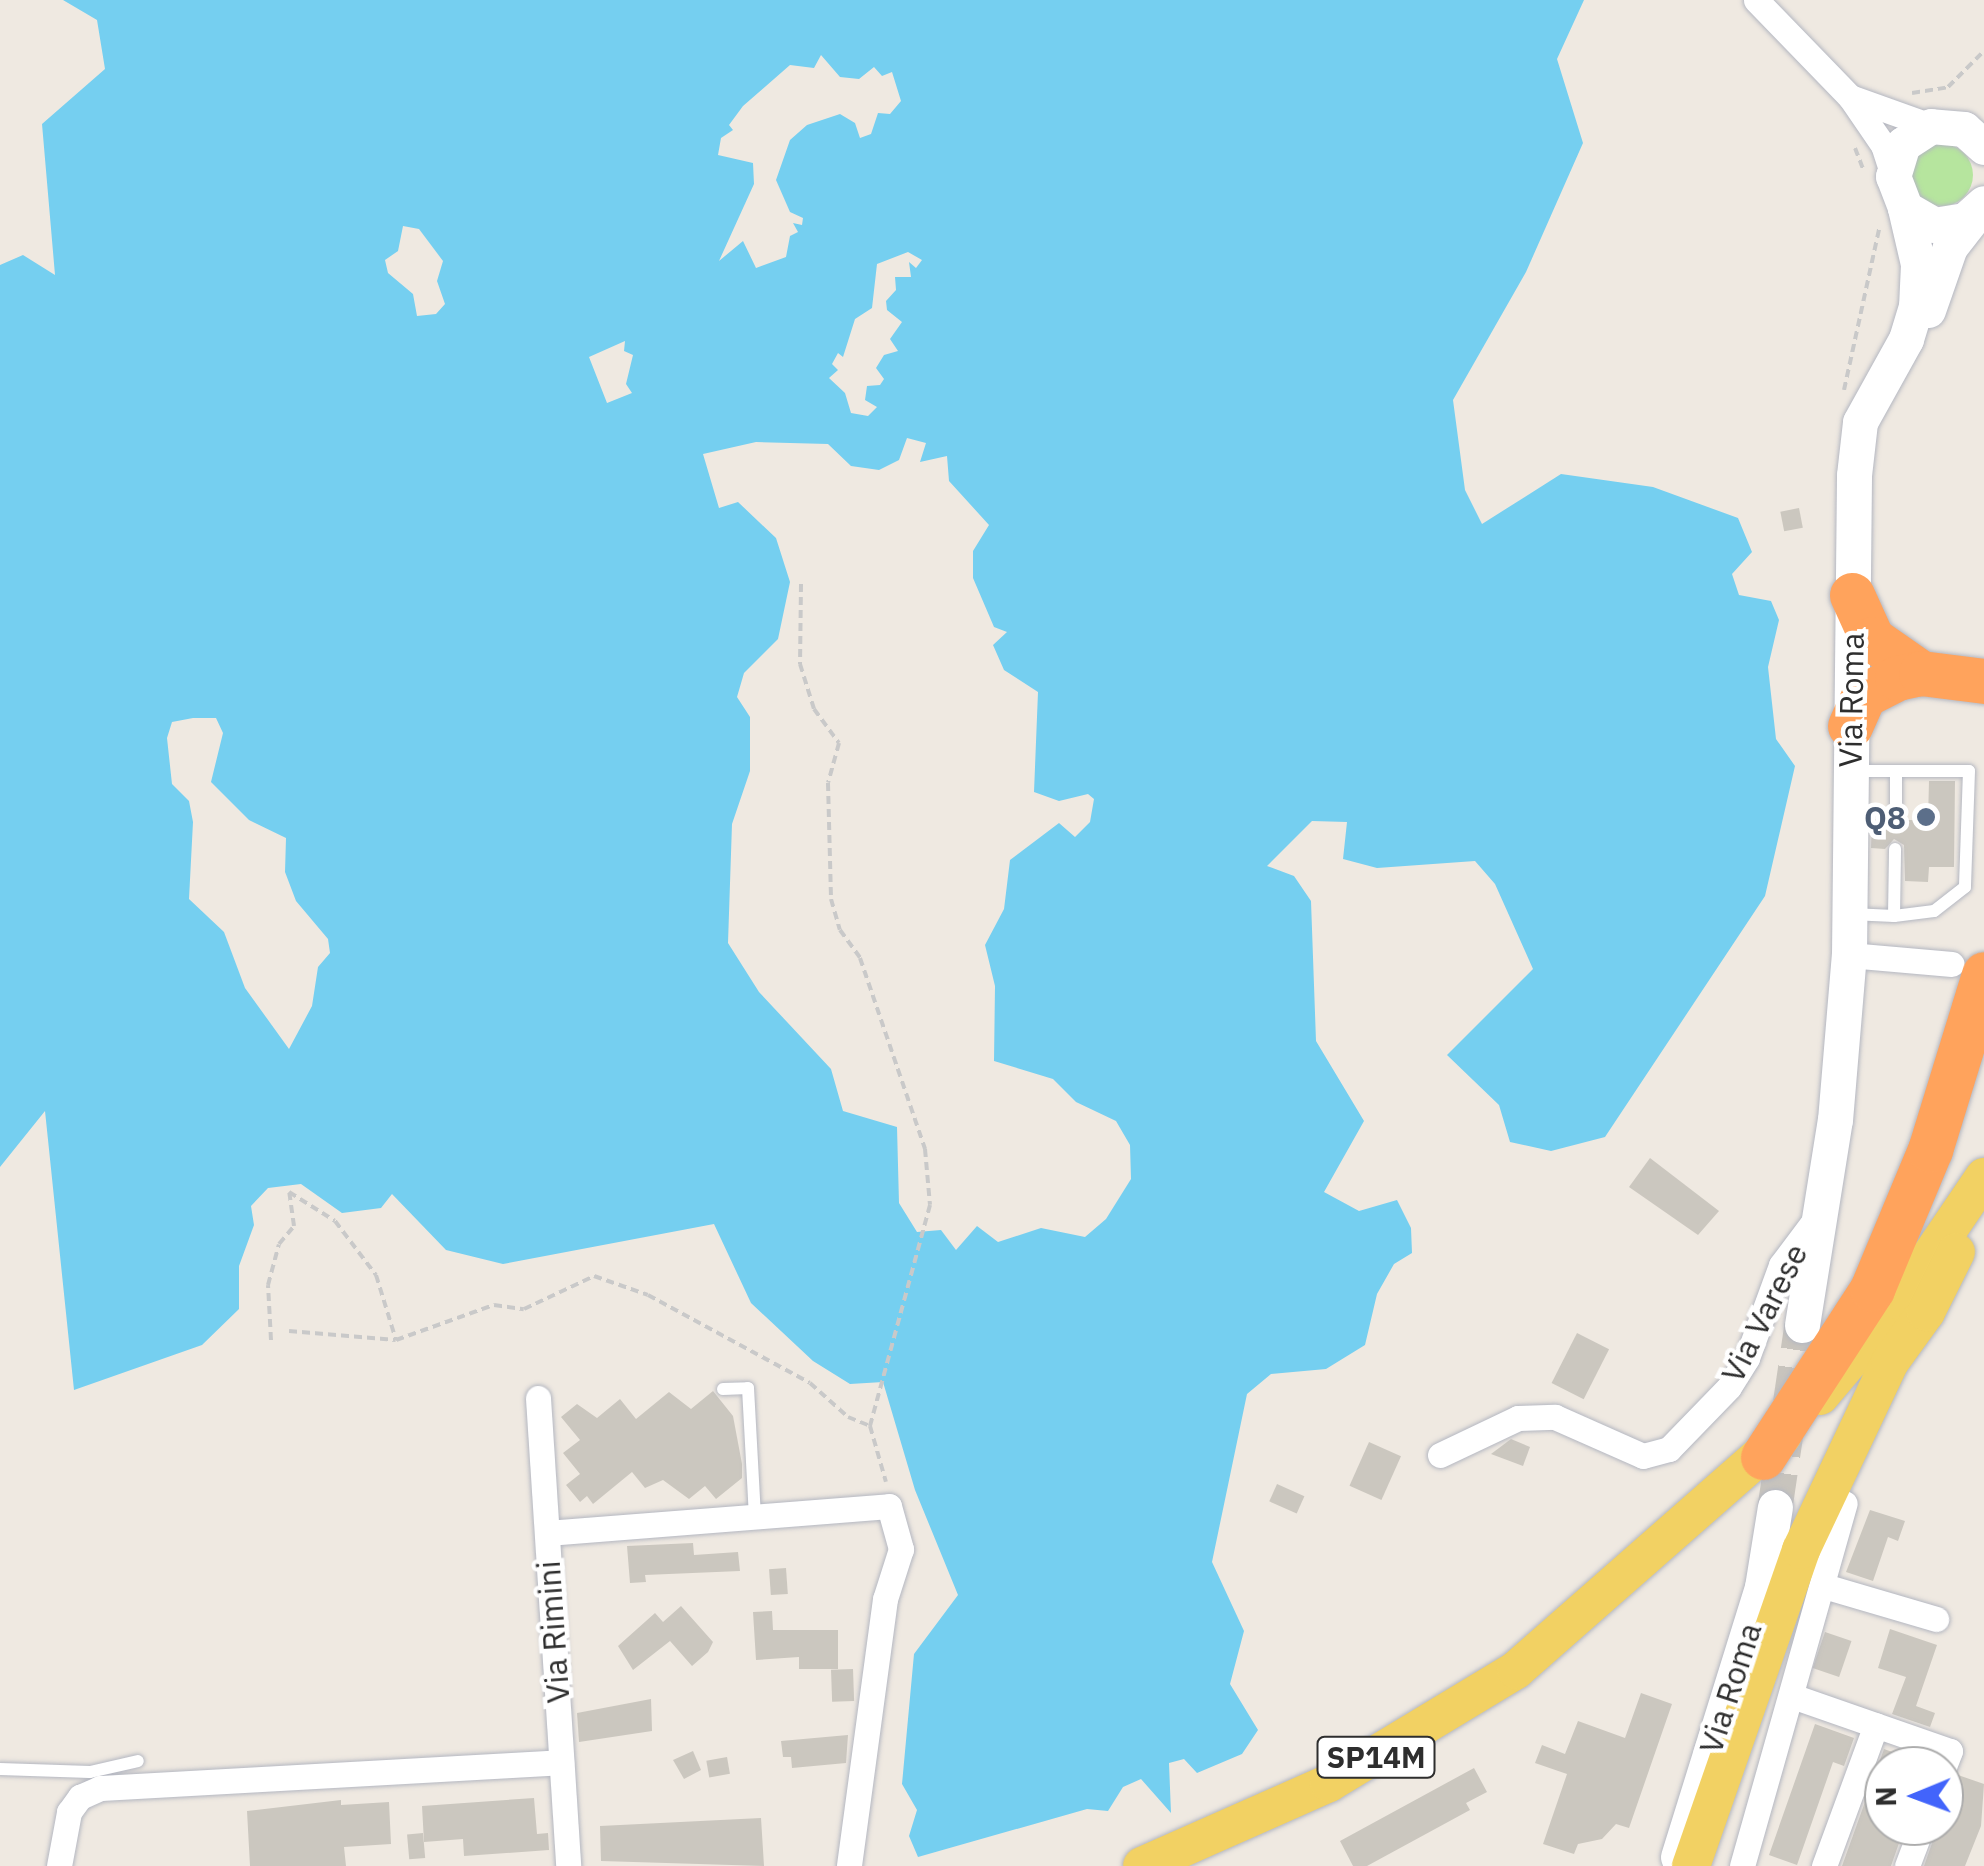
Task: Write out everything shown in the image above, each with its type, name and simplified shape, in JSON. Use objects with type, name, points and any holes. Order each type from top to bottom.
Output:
[{"type":"highway","points":[[1852,595],[1872,639],[1921,673]]},
{"type":"highway","points":[[1850,726],[1872,690],[1921,673],[1984,681]]},
{"type":"highway","points":[[1763,1456],[1872,1289],[1930,1150],[1968,969]]},
{"type":"main road","points":[[1982,206],[1966,220],[1934,225],[1884,202],[1903,144],[1940,126],[1984,112]]},
{"type":"main road","points":[[1940,126],[1984,147]]},
{"type":"main road","name":"Via Roma","points":[[1802,1325],[1820,1214],[1849,956],[1852,595],[1860,422],[1906,339],[1918,281],[1884,202]]},
{"type":"main road","points":[[1906,339],[1927,312],[1950,247],[1982,206]]},
{"type":"main road","points":[[1694,1863],[1801,1550],[1890,1362],[1952,1267],[1976,1192]]},
{"type":"main road","name":"SP14M","points":[[1142,1866],[1328,1783],[1516,1670],[1763,1456],[1842,1373],[1976,1192]]},
{"type":"main road","name":"Via Roma","points":[[1694,1863],[1762,1587],[1775,1507]]},
{"type":"street","points":[[1756,0],[1850,97],[1883,145],[1884,202]]},
{"type":"street","points":[[1850,97],[1940,126]]},
{"type":"street","points":[[1849,956],[1968,969]]},
{"type":"street","name":"Via Varese","points":[[1440,1455],[1518,1418],[1555,1417],[1643,1456],[1668,1449],[1729,1387],[1747,1358],[1781,1265],[1820,1214]]},
{"type":"street","name":"Via Rimini","points":[[538,1398],[568,1866]]},
{"type":"street","points":[[1742,1866],[1795,1697],[1846,1504]]},
{"type":"street","points":[[547,1534],[889,1506],[901,1549],[885,1598],[848,1866]]},
{"type":"street","points":[[1824,1586],[1936,1619]]},
{"type":"street","points":[[1795,1697],[1876,1725],[1920,1746]]},
{"type":"street","points":[[1824,1866],[1876,1725]]},
{"type":"street","points":[[59,1866],[69,1812],[80,1797],[100,1788],[561,1762]]},
{"type":"lane","points":[[1849,914],[1919,916],[1950,903],[1965,887],[1969,868],[1969,770],[1850,771]]},
{"type":"lane","points":[[1896,771],[1896,819]]},
{"type":"lane","points":[[1894,916],[1895,849]]},
{"type":"lane","points":[[723,1389],[748,1388],[756,1516]]},
{"type":"lane","points":[[0,1768],[90,1772],[138,1761]]},
{"type":"path","points":[[1900,92],[1948,87],[1984,50]]},
{"type":"path","points":[[1852,140],[1884,202]]},
{"type":"path","points":[[801,584],[800,664],[814,709],[839,743],[828,783],[832,899],[840,930],[860,958],[925,1148],[930,1205],[870,1426],[889,1506]]},
{"type":"path","points":[[271,1340],[268,1285],[279,1244],[294,1226],[290,1192],[335,1221],[376,1275],[396,1340]]},
{"type":"path","points":[[289,1330],[396,1340],[494,1304],[524,1308],[594,1276],[648,1295],[810,1383],[848,1417],[870,1426]]},
{"type":"green space","points":[[1942,144],[1964,153],[1973,175],[1964,197],[1942,206],[1920,197],[1911,175],[1920,153]]},
{"type":"water","points":[[63,0],[1584,0],[1557,59],[1583,143],[1526,272],[1453,400],[1465,490],[1482,524],[1561,474],[1653,487],[1738,518],[1752,552],[1732,574],[1739,595],[1771,601],[1779,620],[1768,667],[1776,739],[1795,766],[1765,896],[1605,1137],[1551,1151],[1510,1142],[1499,1105],[1447,1055],[1533,969],[1495,884],[1475,861],[1377,868],[1343,859],[1347,822],[1312,821],[1267,866],[1294,876],[1311,901],[1316,1041],[1364,1121],[1324,1192],[1359,1211],[1397,1200],[1411,1228],[1412,1253],[1394,1264],[1377,1294],[1365,1345],[1326,1369],[1271,1374],[1247,1394],[1212,1562],[1244,1631],[1230,1684],[1258,1730],[1242,1754],[1197,1773],[1184,1759],[1169,1763],[1171,1813],[1141,1779],[1123,1787],[1108,1811],[1087,1809],[918,1857],[909,1836],[917,1810],[902,1784],[914,1654],[958,1595],[915,1490],[883,1382],[850,1384],[813,1361],[751,1303],[714,1224],[503,1264],[446,1250],[392,1194],[381,1208],[342,1213],[301,1184],[268,1188],[251,1206],[254,1225],[239,1266],[239,1309],[202,1345],[74,1390],[45,1111],[0,1167],[0,265],[23,255],[55,275],[42,124],[105,69],[97,20]],"holes":[[[821,55],[840,77],[859,79],[874,67],[882,76],[892,72],[901,101],[890,114],[878,113],[871,134],[860,138],[855,123],[840,114],[807,125],[790,140],[776,180],[790,212],[803,218],[802,225],[793,223],[798,232],[790,236],[786,257],[756,268],[743,241],[719,261],[754,184],[753,163],[718,155],[721,138],[733,130],[729,125],[743,106],[790,65],[814,68]],[[403,226],[419,229],[443,261],[437,281],[445,304],[436,314],[417,316],[413,294],[388,273],[385,260],[398,251]],[[908,252],[922,260],[916,268],[909,262],[911,277],[895,277],[896,290],[886,301],[887,310],[902,322],[890,339],[898,351],[884,355],[876,368],[884,379],[880,385],[867,386],[865,400],[877,407],[868,416],[851,413],[845,393],[829,378],[838,370],[832,364],[838,353],[843,357],[855,319],[872,308],[877,264]],[[625,341],[624,351],[633,355],[626,384],[632,393],[607,403],[589,357]],[[907,438],[926,443],[920,462],[947,456],[949,481],[989,525],[973,551],[973,578],[994,627],[1007,632],[993,645],[1004,670],[1038,692],[1034,792],[1059,801],[1088,794],[1094,799],[1090,822],[1075,837],[1059,823],[1010,860],[1004,909],[985,945],[995,986],[994,1061],[1053,1079],[1076,1102],[1116,1121],[1130,1145],[1131,1179],[1106,1219],[1085,1237],[1041,1228],[998,1242],[977,1226],[956,1250],[941,1230],[917,1232],[899,1203],[897,1127],[843,1111],[831,1069],[759,992],[728,943],[732,824],[750,771],[750,717],[737,697],[744,673],[778,639],[790,582],[776,538],[738,502],[719,508],[703,454],[756,442],[828,444],[851,466],[879,470],[899,460]],[[216,718],[223,733],[211,782],[249,820],[286,838],[285,872],[296,901],[328,939],[330,953],[318,967],[312,1006],[289,1049],[245,988],[224,932],[189,899],[193,822],[189,801],[172,784],[167,738],[172,722]]]},
{"type":"building","points":[[1799,508],[1803,528],[1784,531],[1780,512]]},
{"type":"building","points":[[1929,781],[1955,781],[1954,867],[1929,867],[1928,882],[1905,881],[1904,845],[1894,839],[1885,849],[1871,848],[1872,819],[1886,819],[1895,829],[1906,820],[1928,820]]},
{"type":"building","points":[[1650,1158],[1719,1211],[1698,1235],[1629,1187]]},
{"type":"building","points":[[1577,1333],[1609,1349],[1584,1399],[1552,1383]]},
{"type":"building","points":[[713,1391],[733,1416],[742,1464],[742,1478],[716,1499],[705,1486],[689,1499],[663,1480],[645,1488],[632,1472],[593,1504],[587,1496],[580,1502],[566,1485],[580,1474],[563,1453],[580,1440],[561,1417],[577,1404],[597,1418],[620,1399],[636,1419],[669,1392],[691,1409]]},
{"type":"building","points":[[1511,1439],[1530,1447],[1523,1466],[1491,1454]]},
{"type":"building","points":[[1369,1442],[1401,1456],[1381,1500],[1349,1486]]},
{"type":"building","points":[[1277,1484],[1304,1496],[1297,1514],[1269,1501]]},
{"type":"building","points":[[1870,1510],[1905,1521],[1898,1541],[1888,1537],[1873,1581],[1846,1572]]},
{"type":"building","points":[[693,1543],[694,1555],[738,1552],[740,1571],[645,1575],[646,1582],[630,1583],[627,1546]]},
{"type":"building","points":[[786,1568],[788,1594],[771,1595],[769,1569]]},
{"type":"building","points":[[681,1606],[713,1642],[708,1652],[692,1666],[670,1641],[633,1670],[618,1646],[655,1613],[663,1622]]},
{"type":"building","points":[[772,1611],[773,1630],[838,1630],[838,1669],[799,1669],[799,1657],[756,1660],[753,1612]]},
{"type":"building","points":[[1890,1629],[1937,1645],[1916,1706],[1935,1713],[1930,1727],[1892,1714],[1906,1677],[1878,1668]]},
{"type":"building","points":[[1825,1632],[1851,1641],[1839,1677],[1813,1668]]},
{"type":"building","points":[[853,1669],[854,1701],[832,1702],[831,1670]]},
{"type":"building","points":[[1641,1693],[1672,1704],[1629,1828],[1616,1824],[1602,1839],[1578,1844],[1574,1854],[1543,1844],[1567,1774],[1535,1763],[1542,1745],[1565,1754],[1578,1721],[1625,1738]]},
{"type":"building","points":[[651,1699],[652,1731],[579,1742],[577,1713]]},
{"type":"building","points":[[1815,1724],[1854,1738],[1844,1766],[1833,1762],[1797,1865],[1769,1855]]},
{"type":"building","points":[[848,1735],[846,1763],[792,1768],[791,1757],[783,1757],[781,1741]]},
{"type":"building","points":[[693,1751],[701,1770],[684,1779],[673,1760]]},
{"type":"building","points":[[727,1757],[730,1774],[709,1777],[706,1761]]},
{"type":"building","points":[[1474,1768],[1487,1792],[1466,1803],[1470,1810],[1367,1866],[1353,1866],[1340,1841]]},
{"type":"building","points":[[1964,1777],[1984,1784],[1981,1826],[1965,1866],[1924,1866],[1931,1846],[1964,1846]]},
{"type":"building","points":[[534,1798],[537,1834],[548,1833],[549,1850],[464,1856],[463,1839],[424,1842],[422,1806]]},
{"type":"building","points":[[341,1800],[341,1805],[389,1802],[391,1844],[344,1847],[346,1866],[250,1866],[247,1811]]},
{"type":"building","points":[[1864,1805],[1864,1846],[1898,1846],[1891,1866],[1842,1866]]},
{"type":"building","points":[[761,1818],[764,1866],[601,1861],[600,1826]]},
{"type":"building","points":[[423,1833],[425,1858],[409,1859],[407,1834]]},
{"type":"tunnel","points":[[1775,1507],[1802,1325]]},
{"type":"place","name":"Q8","points":[[1926,817]]}]
